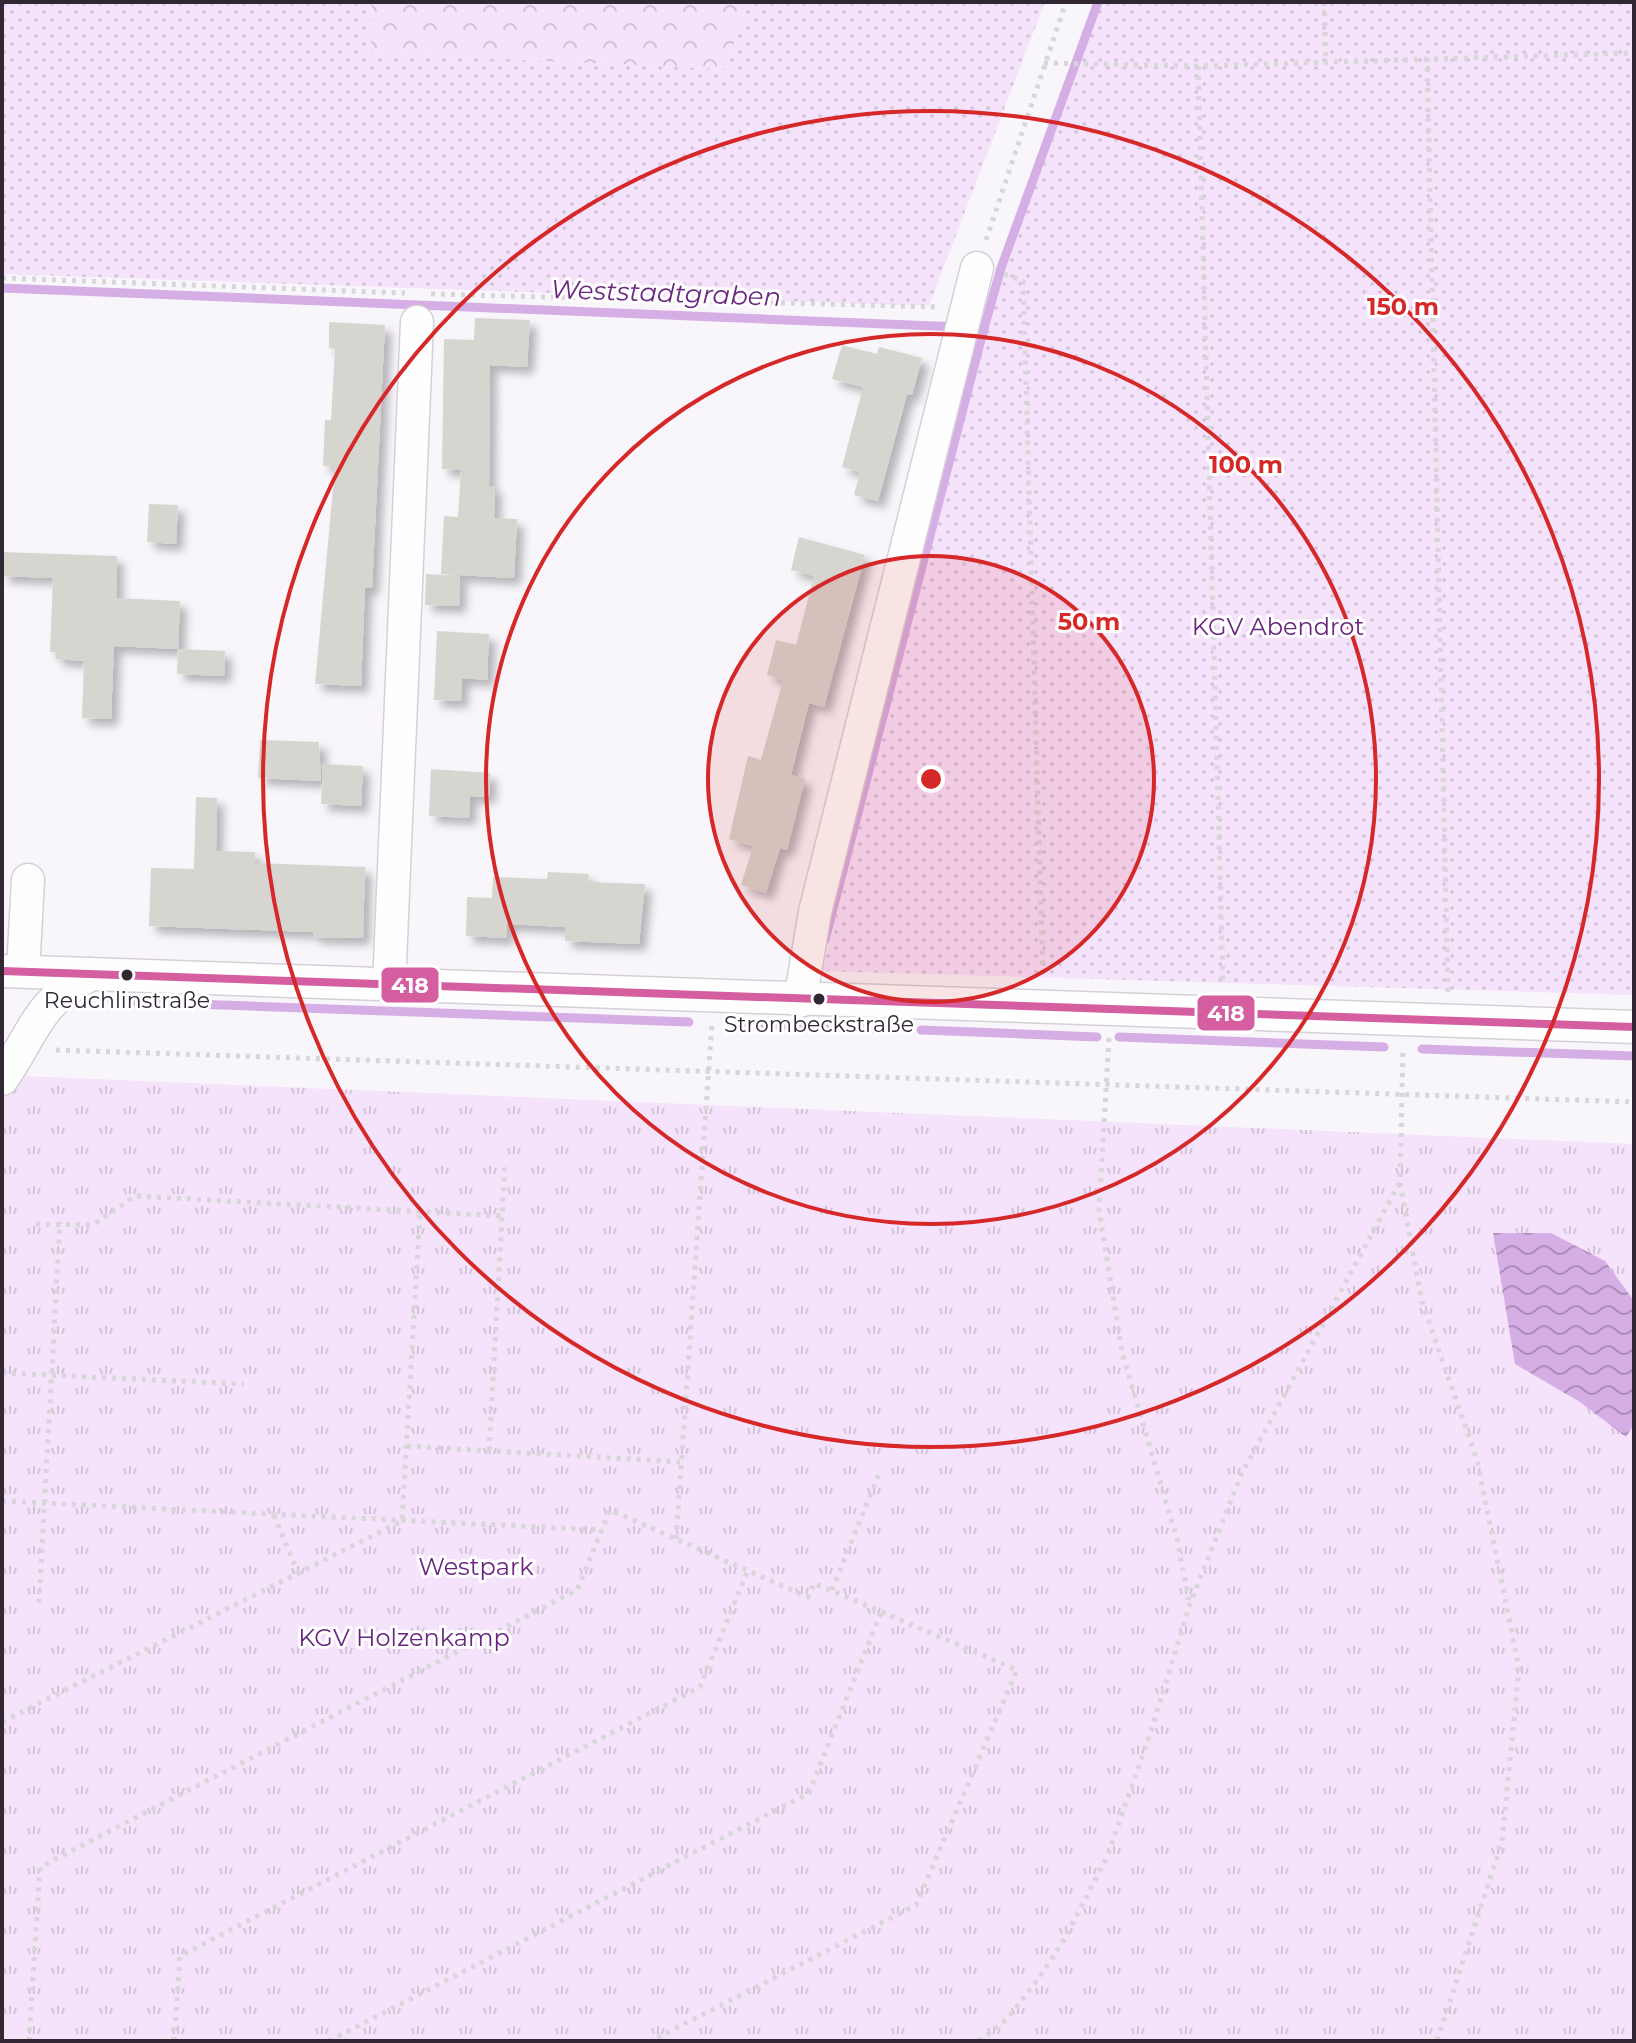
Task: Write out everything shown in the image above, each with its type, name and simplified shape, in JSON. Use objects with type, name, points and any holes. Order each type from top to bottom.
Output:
[{"type":"street","points":[[800,1001],[815,912],[966,307],[989,271]]},
{"type":"street","points":[[389,987],[417,322]]},
{"type":"street","points":[[28,880],[12,971],[389,987],[1634,1027]]},
{"type":"street","points":[[2,1079],[45,1006],[64,988],[91,974]]},
{"type":"path","points":[[1043,975],[1023,281],[989,271],[1044,63],[1066,2]]},
{"type":"path","points":[[1324,2],[1326,60]]},
{"type":"path","points":[[1044,63],[1198,66],[1634,53]]},
{"type":"path","points":[[1427,58],[1448,988]]},
{"type":"path","points":[[1198,66],[1223,981]]},
{"type":"path","points":[[2,278],[966,307]]},
{"type":"path","points":[[676,1539],[714,998]]},
{"type":"path","points":[[1111,1009],[1099,1210],[1119,1337],[1177,1539],[1190,1604]]},
{"type":"path","points":[[1403,1020],[1400,1182],[1422,1302],[1477,1460],[1519,1668],[1502,1842],[1437,2041]]},
{"type":"path","points":[[20,1049],[1634,1102]]},
{"type":"path","points":[[489,1451],[505,1163]]},
{"type":"path","points":[[979,2041],[1007,2019],[1039,1978],[1065,1938],[1107,1857],[1150,1734],[1190,1604],[1241,1475],[1400,1182]]},
{"type":"path","points":[[36,1224],[60,1222],[93,1225],[135,1196],[502,1216]]},
{"type":"path","points":[[402,1521],[420,1212]]},
{"type":"path","points":[[39,1603],[60,1222]]},
{"type":"path","points":[[2,1373],[244,1384]]},
{"type":"path","points":[[407,1446],[680,1462]]},
{"type":"path","points":[[832,1590],[879,1474]]},
{"type":"path","points":[[2,1501],[602,1530]]},
{"type":"path","points":[[29,2041],[40,1867],[577,1590],[610,1510],[808,1597],[814,1583],[1017,1670],[916,1905],[651,2041]]},
{"type":"path","points":[[274,1514],[298,1573]]},
{"type":"path","points":[[2,1722],[402,1521]]},
{"type":"path","points":[[174,2041],[180,1956],[700,1687],[748,1570]]},
{"type":"path","points":[[329,2041],[809,1793],[881,1612]]},
{"type":"green space","points":[[2,2],[372,2],[370,53],[725,69],[748,2],[1045,2],[929,306],[2,274]]},
{"type":"green space","points":[[372,2],[748,2],[725,69],[370,53]]},
{"type":"green space","name":"KGV Abendrot","points":[[1101,2],[1634,2],[1634,995],[822,971],[1002,273]]},
{"type":"green space","name":"Westpark","points":[[2,1075],[1634,1144],[1634,2041],[2,2041]]},
{"type":"water","points":[[1493,1233],[1551,1233],[1605,1261],[1634,1301],[1634,1424],[1626,1437],[1580,1402],[1515,1364]]},
{"type":"building","points":[[475,318],[530,320],[527,367],[490,365],[489,486],[495,486],[494,518],[517,519],[514,578],[441,574],[444,516],[458,517],[461,470],[442,469],[444,339],[474,340]]},
{"type":"building","points":[[329,322],[385,325],[372,588],[365,588],[361,686],[315,684],[335,467],[323,466],[325,420],[331,420],[335,349],[329,348]]},
{"type":"building","points":[[842,345],[877,354],[879,347],[922,358],[912,395],[907,394],[878,501],[854,495],[860,472],[842,467],[863,387],[832,379]]},
{"type":"building","points":[[149,504],[178,505],[176,544],[147,542]]},
{"type":"building","points":[[799,537],[865,555],[824,707],[809,703],[791,775],[805,779],[787,850],[780,848],[766,893],[741,885],[753,846],[729,839],[748,756],[761,760],[783,680],[767,675],[776,640],[796,645],[814,576],[791,570]]},
{"type":"building","points":[[2,552],[117,556],[116,598],[180,601],[178,649],[114,646],[111,719],[82,718],[84,661],[56,659],[56,652],[50,652],[53,578],[2,576]]},
{"type":"building","points":[[426,574],[460,576],[459,606],[425,605]]},
{"type":"building","points":[[437,631],[489,634],[487,680],[462,678],[461,701],[434,700]]},
{"type":"building","points":[[178,649],[225,651],[224,676],[177,674]]},
{"type":"building","points":[[260,740],[319,742],[321,781],[258,778]]},
{"type":"building","points":[[323,764],[363,766],[361,806],[321,804]]},
{"type":"building","points":[[431,769],[490,773],[489,797],[470,796],[469,818],[429,816]]},
{"type":"building","points":[[196,797],[217,798],[216,851],[255,852],[255,863],[365,867],[363,938],[313,937],[313,932],[149,926],[151,868],[194,869]]},
{"type":"building","points":[[548,872],[589,874],[588,882],[645,884],[639,944],[565,941],[565,927],[507,924],[507,938],[466,936],[467,897],[492,898],[493,877],[547,879]]},
{"type":"waterway","name":"Weststadtgraben","points":[[2,288],[984,328],[1001,268],[1098,2]]},
{"type":"waterway","points":[[825,940],[984,328]]},
{"type":"waterway","points":[[112,1001],[689,1022]]},
{"type":"waterway","points":[[731,1023],[889,1029]]},
{"type":"waterway","points":[[921,1030],[1097,1037]]},
{"type":"waterway","points":[[1119,1037],[1384,1047]]},
{"type":"waterway","points":[[1422,1049],[1634,1056]]},
{"type":"transit line","name":"418","points":[[2,971],[1634,1027]]},
{"type":"place","name":"Reuchlinstraße","points":[[127,975]]},
{"type":"place","name":"Strombeckstraße","points":[[819,999]]},
{"type":"park label","name":"KGV Holzenkamp","points":[[404,1638]]}]
